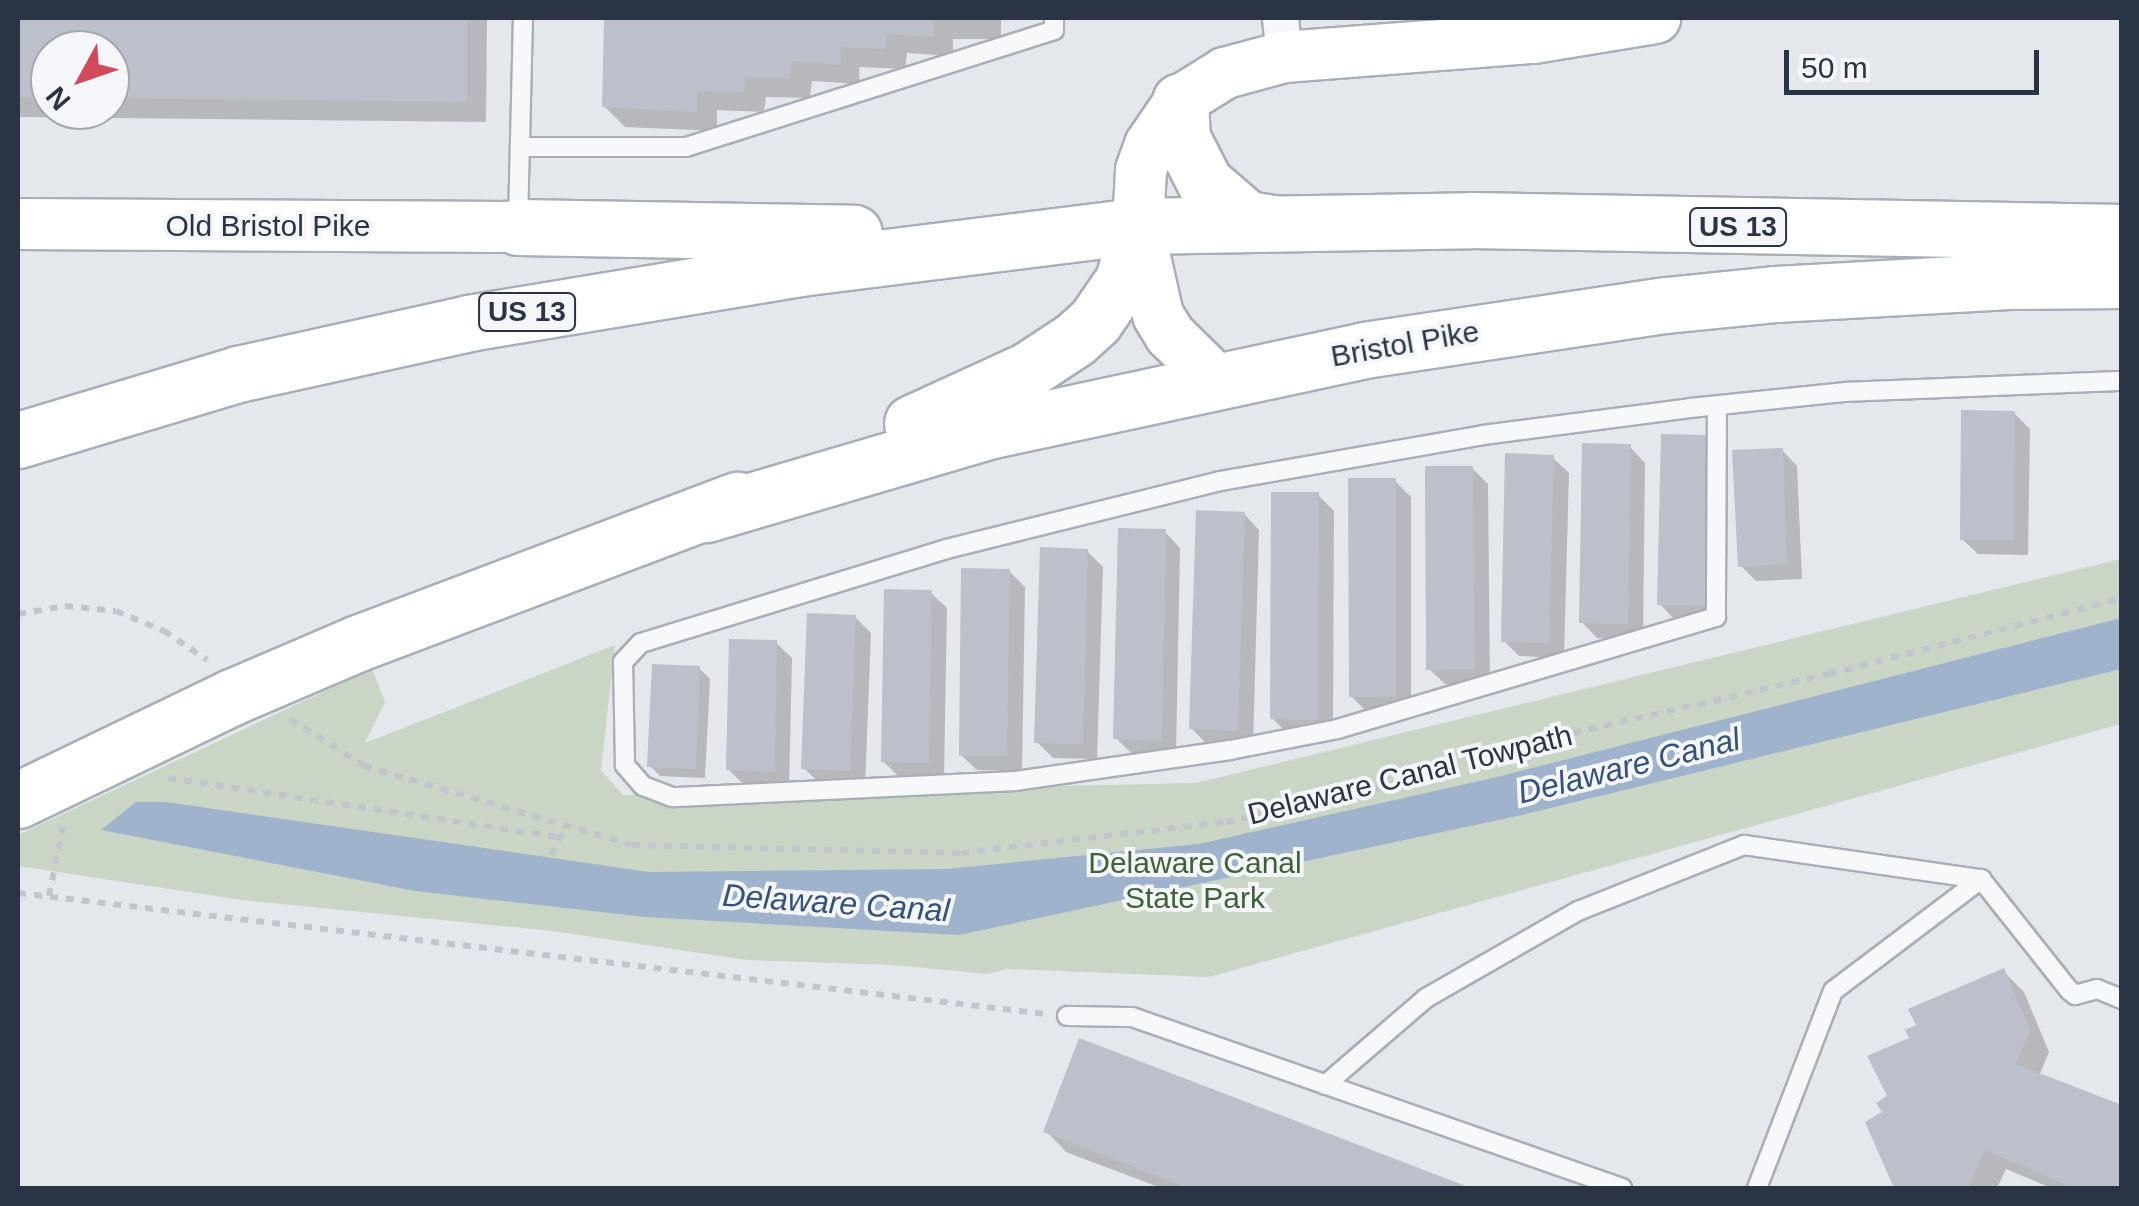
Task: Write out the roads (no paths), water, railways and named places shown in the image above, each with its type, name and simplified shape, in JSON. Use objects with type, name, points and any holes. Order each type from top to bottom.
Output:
[{"type":"highway","points":[[1180,101],[1182,138],[1204,183],[1247,219],[1279,224]]},
{"type":"highway","name":"US 13","points":[[18,440],[238,374],[469,322],[693,284],[1138,226],[1471,220],[2122,232]]},
{"type":"highway","points":[[706,514],[978,394],[1052,355],[1110,302],[1124,280],[1138,226]]},
{"type":"highway","points":[[518,227],[1047,237]]},
{"type":"highway","name":"Bristol Pike","points":[[706,514],[992,430],[1216,378],[1364,350],[1666,305],[1904,286],[2122,280]]},
{"type":"highway","name":"US 13","points":[[18,800],[232,696],[358,643],[706,514]]},
{"type":"main road","points":[[1216,378],[1178,344],[1158,315],[1138,226],[1146,157],[1162,121],[1180,101],[1282,38],[1533,38],[1655,18]]},
{"type":"main road","name":"Old Bristol Pike","points":[[18,224],[518,227]]},
{"type":"lane","points":[[518,227],[523,18]]},
{"type":"lane","points":[[520,148],[686,147],[1054,30],[1054,18]]},
{"type":"lane","points":[[1717,406],[1716,617],[1338,729],[1230,750],[1016,781],[672,797],[642,786],[625,765],[623,662],[642,643],[946,549],[1220,481],[1483,435],[1717,406],[1881,390],[2122,381]]},
{"type":"lane","points":[[1325,1085],[1426,998],[1578,910],[1744,845],[1981,879],[2069,990],[2076,994],[2097,989],[2122,999]]},
{"type":"lane","points":[[1756,1188],[1833,992],[1981,879]]},
{"type":"lane","points":[[1067,1016],[1132,1018],[1622,1188]]},
{"type":"water","name":"Delaware Canal","points":[[2121,618],[2121,669],[1522,815],[959,935],[645,917],[415,891],[101,830],[136,802],[166,802],[649,872],[946,869],[1199,844],[1497,777]]},
{"type":"park label","name":"Delaware Canal State Park","points":[[1195,880]]}]
